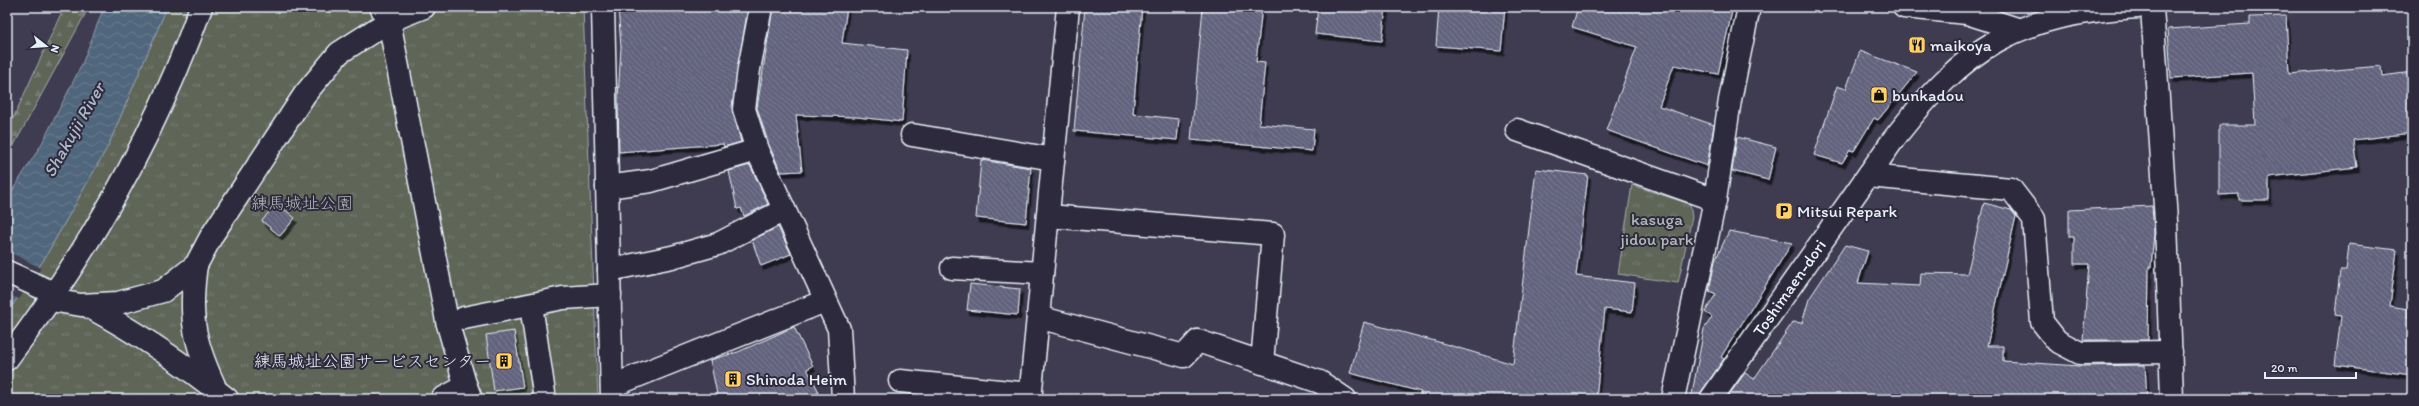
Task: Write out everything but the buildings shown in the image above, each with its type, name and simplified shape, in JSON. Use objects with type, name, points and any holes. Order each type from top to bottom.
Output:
[{"type":"street","points":[[7,359],[113,198],[148,131],[191,35],[201,7]]},
{"type":"street","points":[[222,395],[200,356],[193,324],[192,295],[196,265],[212,235],[305,94],[339,52],[385,14],[424,7]]},
{"type":"street","points":[[603,7],[612,393],[825,301]]},
{"type":"street","points":[[761,7],[748,69],[744,108],[757,150],[839,329],[843,399]]},
{"type":"street","points":[[900,381],[1030,397],[1068,7]]},
{"type":"street","points":[[1673,399],[1715,200],[1730,100],[1749,7]]},
{"type":"street","points":[[1904,7],[1967,13],[2017,30]]},
{"type":"street","name":"Toshimaen-dori","points":[[1711,399],[1868,176],[1916,111],[1964,62],[1992,42],[2017,30],[2065,11],[2138,7]]},
{"type":"street","points":[[2152,7],[2166,221],[2172,399]]},
{"type":"street","points":[[385,14],[446,314],[468,393],[442,399]]},
{"type":"street","points":[[1517,130],[1715,200]]},
{"type":"street","points":[[912,135],[1053,158]]},
{"type":"street","points":[[607,187],[651,181],[757,150]]},
{"type":"street","points":[[1868,176],[2011,189],[2034,219],[2042,322],[2057,341],[2080,353],[2171,352]]},
{"type":"street","points":[[609,270],[672,257],[718,244],[784,210]]},
{"type":"street","points":[[1048,216],[1273,234],[1262,363]]},
{"type":"street","points":[[7,272],[49,295],[86,304],[118,303],[163,291],[196,265]]},
{"type":"street","points":[[952,268],[1042,273]]},
{"type":"street","points":[[464,318],[563,298],[610,295]]},
{"type":"street","points":[[86,304],[134,331],[222,395]]},
{"type":"street","points":[[531,305],[544,393]]},
{"type":"street","points":[[1038,317],[1184,356],[1198,341],[1320,382],[1345,399]]},
{"type":"green space","points":[[64,7],[89,7],[7,158],[7,135],[11,123]]},
{"type":"green space","name":"練馬城址公園","points":[[167,7],[583,7],[598,399],[7,399],[7,313],[43,261],[108,146]]},
{"type":"green space","name":"kasuga jidou park","points":[[1632,185],[1690,204],[1692,217],[1678,283],[1618,274]]},
{"type":"water","name":"Shakujii River","points":[[104,7],[167,7],[108,146],[43,261],[7,313],[7,199],[41,145],[82,64]]},
{"type":"pier","points":[[7,251],[41,268],[19,299],[7,294]]},
{"type":"place","name":"maikoya","points":[[1917,45]]},
{"type":"place","name":"bunkadou","points":[[1879,95]]},
{"type":"place","name":"Mitsui Repark","points":[[1784,211]]},
{"type":"place","name":"練馬城址公園サービスセンター","points":[[504,361]]},
{"type":"place","name":"Shinoda Heim","points":[[733,379]]}]
